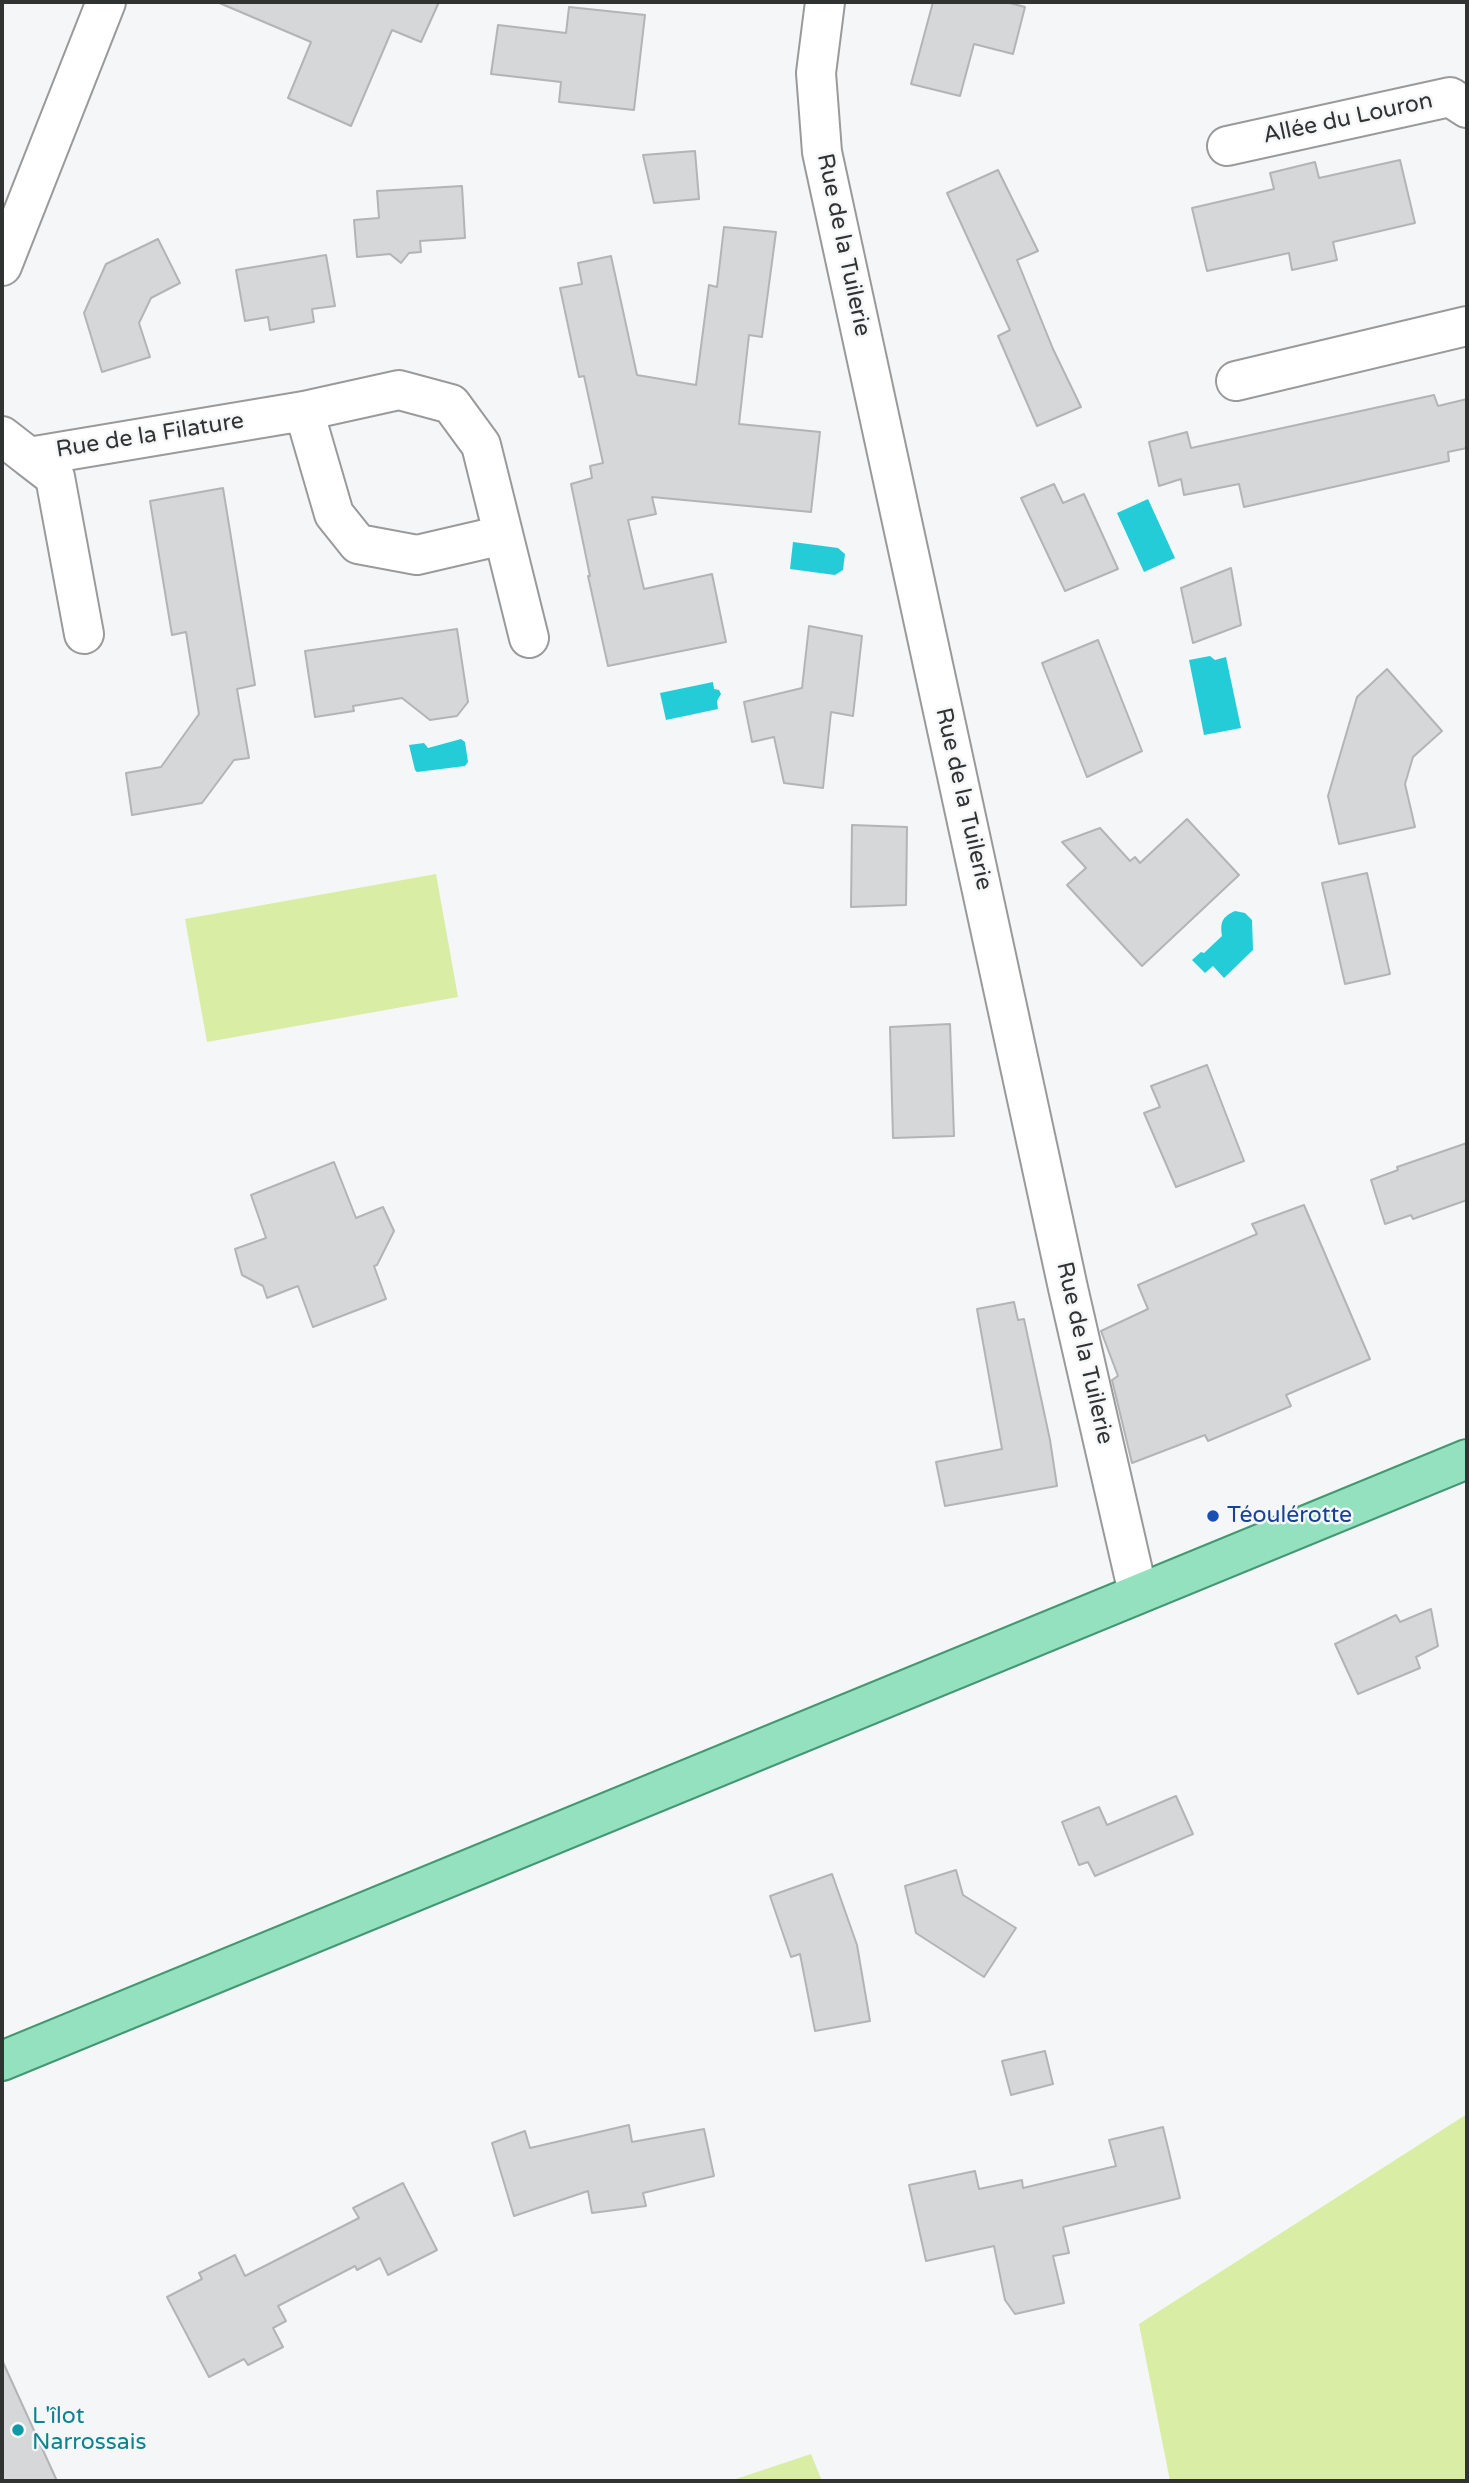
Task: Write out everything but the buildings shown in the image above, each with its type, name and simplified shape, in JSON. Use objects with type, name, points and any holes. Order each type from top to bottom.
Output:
[{"type":"main road","points":[[2,2061],[1467,1459]]},
{"type":"street","name":"Rue de la Tuilerie","points":[[825,2],[816,73],[822,152],[1068,1288],[1139,1593]]},
{"type":"street","points":[[2,266],[96,5]]},
{"type":"street","name":"Allée du Louron","points":[[1227,146],[1450,97],[1467,108]]},
{"type":"street","points":[[1236,382],[1467,326]]},
{"type":"street","name":"Rue de la Filature","points":[[15,446],[304,411],[399,390],[450,404],[481,445],[529,638]]},
{"type":"street","points":[[304,411],[334,514],[358,544],[416,555],[503,535]]},
{"type":"street","points":[[15,446],[55,477],[84,634]]},
{"type":"green space","points":[[436,874],[458,997],[207,1042],[185,919]]},
{"type":"green space","points":[[1467,2114],[1467,2481],[1170,2481],[1139,2324]]},
{"type":"green space","points":[[811,2454],[822,2481],[730,2481]]},
{"type":"water","points":[[1148,499],[1175,558],[1144,572],[1117,513]]},
{"type":"water","points":[[793,542],[838,548],[845,554],[843,570],[835,575],[790,569]]},
{"type":"water","points":[[1210,656],[1215,660],[1226,657],[1241,728],[1204,735],[1189,660]]},
{"type":"water","points":[[713,682],[714,689],[721,694],[717,701],[718,709],[666,720],[660,693]]},
{"type":"water","points":[[461,739],[465,742],[468,762],[465,766],[417,772],[415,770],[409,745],[424,743],[428,748]]},
{"type":"water","points":[[1235,911],[1245,913],[1252,920],[1253,950],[1224,978],[1213,966],[1205,973],[1192,960],[1222,936],[1223,920]]},
{"type":"place","name":"Téoulérotte","points":[[1213,1516]]},
{"type":"place","name":"L'îlot Narrossais","points":[[18,2430]]}]
